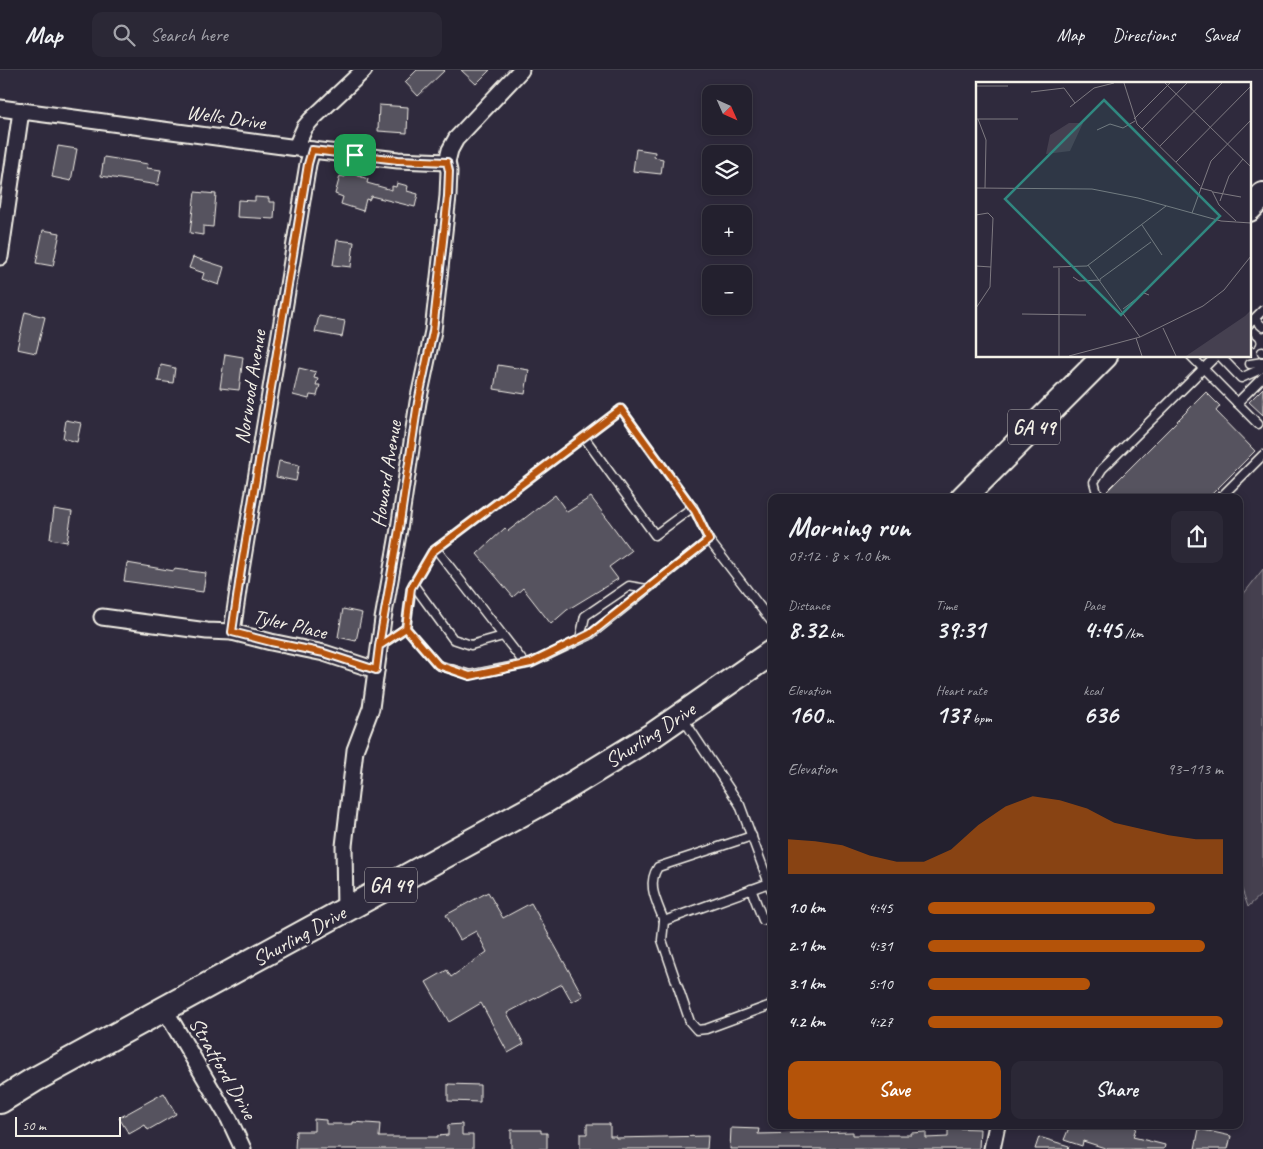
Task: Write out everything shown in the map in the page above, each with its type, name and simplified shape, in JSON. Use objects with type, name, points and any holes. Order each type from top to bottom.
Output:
[{"type":"main road","points":[[1250,208],[1263,195]]},
{"type":"main road","name":"GA 49","points":[[967,494],[1103,358]]},
{"type":"main road","name":"Shurling Drive","points":[[0,1100],[545,801],[653,735],[768,655]]},
{"type":"street","points":[[296,147],[305,127],[364,70]]},
{"type":"street","name":"Howard Avenue","points":[[345,910],[344,846],[355,750],[371,708],[379,646],[418,402],[433,331],[448,196],[449,171],[447,162],[450,150],[456,139],[521,70]]},
{"type":"street","name":"Wells Drive","points":[[0,108],[312,150],[398,160],[447,162]]},
{"type":"street","points":[[0,256],[21,111]]},
{"type":"street","name":"Norwood Avenue","points":[[232,632],[303,193],[312,150]]},
{"type":"street","name":"Tyler Place","points":[[102,617],[207,631],[232,632],[324,653],[376,670]]},
{"type":"street","name":"Stratford Drive","points":[[165,1010],[229,1119],[243,1149]]},
{"type":"street","points":[[992,1149],[996,1129]]},
{"type":"lane","points":[[1263,310],[1252,321],[1263,327]]},
{"type":"lane","points":[[1193,358],[1258,424]]},
{"type":"lane","points":[[1097,494],[1094,482],[1102,469],[1214,358]]},
{"type":"lane","points":[[1222,358],[1241,378],[1263,368]]},
{"type":"lane","points":[[1250,364],[1263,362]]},
{"type":"lane","points":[[1237,403],[1263,377]]},
{"type":"lane","points":[[709,540],[590,634],[531,663],[470,676],[438,665],[406,628],[411,588],[432,552],[621,409],[692,507],[709,540],[768,617]]},
{"type":"lane","points":[[584,437],[655,535],[692,507]]},
{"type":"lane","points":[[1224,494],[1263,455]]},
{"type":"lane","points":[[436,549],[525,664]]},
{"type":"lane","points":[[413,584],[453,639],[471,645],[502,636]]},
{"type":"lane","points":[[580,639],[585,616],[629,586],[647,589]]},
{"type":"lane","points":[[379,646],[406,628]]},
{"type":"lane","points":[[681,716],[740,805],[768,880]]},
{"type":"lane","points":[[752,836],[658,866],[653,874],[651,884],[664,921],[662,940],[690,1022],[697,1030],[706,1029],[768,1006]]},
{"type":"lane","points":[[664,921],[751,889],[768,886]]},
{"type":"lane","points":[[751,889],[763,920]]},
{"type":"shaded area","points":[[1263,569],[1263,893],[1248,907],[1243,893],[1243,595]]},
{"type":"building","points":[[417,70],[445,70],[418,96],[405,82]]},
{"type":"building","points":[[461,70],[490,70],[476,84]]},
{"type":"building","points":[[379,105],[408,107],[407,133],[378,131]]},
{"type":"building","points":[[58,146],[77,149],[71,181],[52,177]]},
{"type":"building","points":[[636,149],[655,152],[654,157],[663,159],[661,174],[633,171]]},
{"type":"building","points":[[104,157],[148,164],[147,168],[161,170],[158,185],[101,176]]},
{"type":"building","points":[[347,172],[368,179],[367,183],[392,190],[392,186],[396,187],[397,183],[408,186],[407,191],[418,194],[415,207],[371,196],[369,200],[366,199],[363,211],[341,204],[343,197],[335,194],[340,176],[345,177]]},
{"type":"building","points":[[195,192],[216,194],[213,227],[203,226],[203,235],[190,233]]},
{"type":"building","points":[[255,197],[269,198],[269,202],[275,202],[274,219],[237,217],[238,200],[255,201]]},
{"type":"building","points":[[43,230],[60,233],[53,266],[36,263]]},
{"type":"building","points":[[337,240],[354,242],[351,267],[333,265]]},
{"type":"building","points":[[193,257],[224,267],[219,285],[202,279],[204,273],[189,268]]},
{"type":"building","points":[[25,312],[45,317],[36,353],[17,349]]},
{"type":"building","points":[[319,316],[345,321],[342,337],[315,332]]},
{"type":"building","points":[[225,354],[243,357],[239,390],[220,388]]},
{"type":"building","points":[[161,365],[175,368],[173,383],[158,381]]},
{"type":"building","points":[[498,365],[529,370],[525,394],[494,389]]},
{"type":"building","points":[[299,368],[316,372],[314,378],[318,379],[316,385],[320,385],[317,396],[310,395],[309,399],[293,395]]},
{"type":"building","points":[[1263,388],[1263,415],[1249,402]]},
{"type":"building","points":[[1206,392],[1220,406],[1216,411],[1255,451],[1212,494],[1110,494],[1107,491]]},
{"type":"building","points":[[66,420],[81,423],[77,442],[63,438]]},
{"type":"building","points":[[279,461],[299,465],[296,481],[276,477]]},
{"type":"building","points":[[555,495],[567,512],[591,497],[631,551],[609,567],[618,579],[567,610],[551,624],[523,588],[513,597],[477,554],[505,528],[508,531]]},
{"type":"building","points":[[54,509],[72,512],[67,542],[50,539]]},
{"type":"building","points":[[127,563],[174,571],[174,569],[206,573],[203,592],[124,581]]},
{"type":"building","points":[[343,609],[362,613],[356,641],[338,637]]},
{"type":"building","points":[[488,892],[503,918],[531,903],[583,996],[572,1002],[562,984],[507,1013],[524,1044],[508,1053],[481,1003],[449,1022],[426,982],[447,970],[451,977],[487,952],[476,931],[460,940],[446,915]]},
{"type":"building","points":[[448,1084],[480,1085],[480,1102],[448,1101]]},
{"type":"building","points":[[164,1093],[176,1114],[148,1130],[145,1125],[129,1134],[119,1118]]},
{"type":"building","points":[[314,1119],[326,1120],[326,1124],[353,1124],[353,1122],[380,1124],[379,1137],[437,1137],[448,1135],[448,1125],[462,1124],[462,1135],[473,1135],[473,1149],[295,1149],[296,1131],[314,1131]]},
{"type":"building","points":[[587,1124],[610,1124],[610,1136],[616,1136],[616,1138],[708,1136],[707,1149],[580,1149],[580,1134],[587,1134]]},
{"type":"building","points":[[731,1128],[759,1129],[758,1134],[853,1132],[853,1135],[911,1135],[911,1133],[926,1132],[926,1138],[948,1137],[948,1129],[980,1129],[979,1149],[730,1149]]},
{"type":"building","points":[[1068,1129],[1136,1129],[1133,1137],[1165,1145],[1164,1149],[1108,1149],[1083,1141],[1082,1146],[1064,1140]]},
{"type":"building","points":[[1199,1129],[1231,1136],[1228,1149],[1195,1149]]},
{"type":"building","points":[[511,1130],[541,1130],[541,1133],[547,1133],[547,1149],[511,1149]]},
{"type":"building","points":[[1039,1137],[1069,1146],[1068,1149],[1035,1149]]},
{"type":"route","points":[[355,155],[312,150],[308,164],[232,632],[324,653],[376,670],[379,646],[406,628],[411,588],[432,552],[621,409],[695,511],[709,540],[590,634],[531,663],[470,676],[438,665],[406,628],[379,646],[418,402],[433,331],[449,171],[447,162],[398,160],[355,155]]}]
